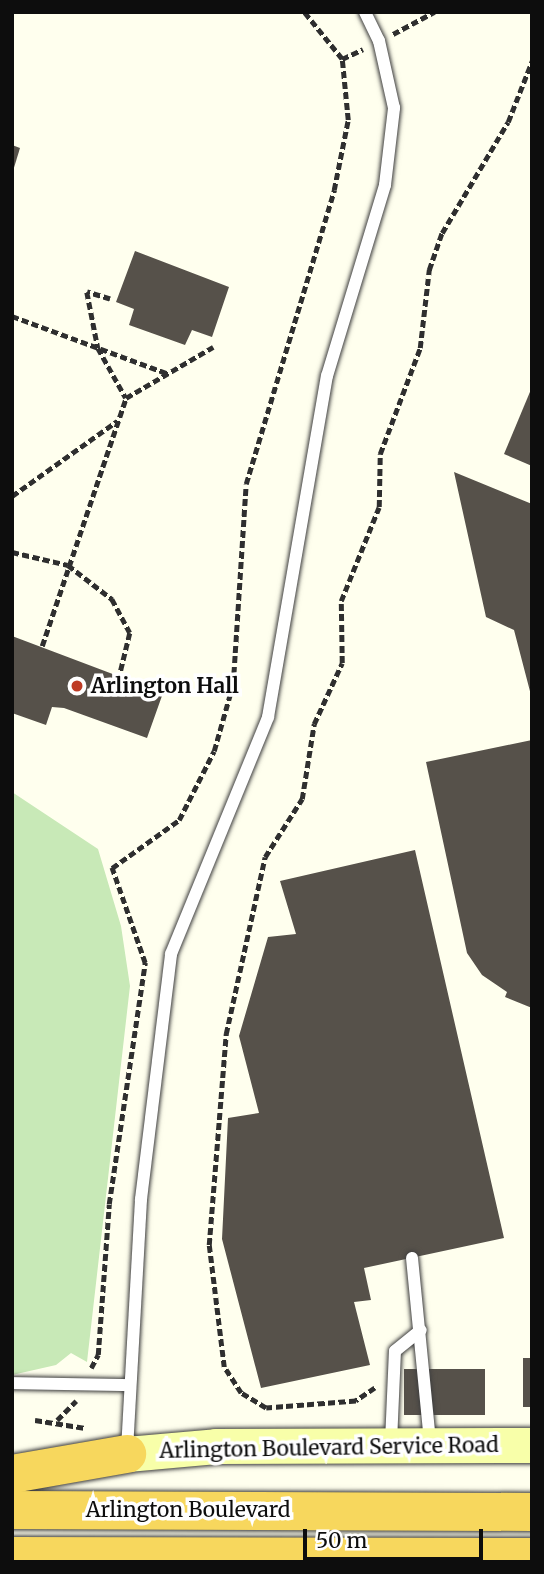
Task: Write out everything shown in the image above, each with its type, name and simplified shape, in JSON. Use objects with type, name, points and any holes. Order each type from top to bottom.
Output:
[{"type":"highway","points":[[12,1474],[127,1454]]},
{"type":"highway","name":"Arlington Boulevard","points":[[12,1510],[532,1512]]},
{"type":"highway","points":[[12,1556],[532,1556]]},
{"type":"main road","name":"Arlington Boulevard Service Road","points":[[127,1454],[391,1444],[532,1445]]},
{"type":"lane","points":[[127,1454],[141,1199],[171,954],[268,717],[327,376],[385,185],[394,108],[379,41],[365,12]]},
{"type":"lane","points":[[412,1258],[430,1444]]},
{"type":"lane","points":[[391,1444],[393,1376],[403,1339],[421,1330]]},
{"type":"lane","points":[[12,1383],[130,1385]]},
{"type":"path","points":[[35,1420],[57,1420],[76,1402],[80,1373],[99,1355],[109,1204],[143,1006],[145,963],[112,868],[179,820],[214,751],[233,684],[246,484],[334,190],[348,120],[342,59],[304,12]]},
{"type":"path","points":[[393,1376],[356,1401],[266,1408],[241,1393],[224,1367],[209,1245],[226,1034],[265,857],[302,799],[314,724],[342,663],[341,601],[379,507],[380,454],[420,348],[429,270],[442,233],[508,122],[532,61]]},
{"type":"path","points":[[110,299],[87,292],[98,348],[126,398]]},
{"type":"path","points":[[12,316],[170,375]]},
{"type":"path","points":[[42,646],[126,398],[170,375],[213,347]]},
{"type":"path","points":[[12,496],[118,421]]},
{"type":"path","points":[[12,552],[68,565],[125,614],[130,633],[119,678]]},
{"type":"green space","points":[[12,792],[98,849],[121,926],[130,986],[87,1362],[71,1353],[56,1365],[12,1375]]},
{"type":"building","points":[[12,145],[20,148],[13,171],[12,171]]},
{"type":"building","points":[[135,251],[229,287],[212,337],[192,330],[185,345],[129,325],[134,309],[116,302]]},
{"type":"building","points":[[532,387],[532,466],[504,454]]},
{"type":"building","points":[[454,472],[532,504],[532,699],[514,630],[486,617]]},
{"type":"building","name":"Arlington Hall","points":[[12,636],[163,693],[147,738],[64,708],[52,707],[46,725],[12,713]]},
{"type":"building","points":[[532,740],[532,1008],[505,997],[507,992],[482,975],[467,953],[426,762]]},
{"type":"building","points":[[415,850],[504,1238],[364,1268],[371,1300],[354,1302],[370,1365],[261,1388],[222,1239],[228,1118],[259,1113],[239,1036],[268,937],[296,934],[280,881]]},
{"type":"building","points":[[523,1358],[532,1358],[532,1407],[523,1407]]},
{"type":"building","points":[[404,1369],[485,1369],[485,1415],[404,1415]]},
{"type":"place","name":"Arlington Hall","points":[[77,686]]}]
